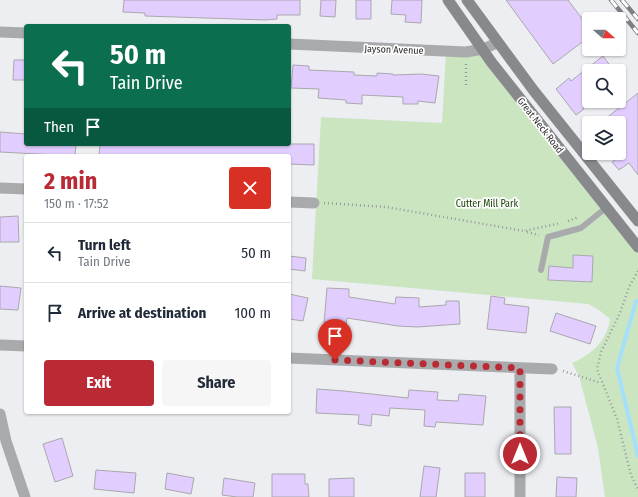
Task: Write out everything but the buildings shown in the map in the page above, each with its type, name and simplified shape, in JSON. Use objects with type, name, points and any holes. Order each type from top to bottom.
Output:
[{"type":"main road","name":"Great Neck Road","points":[[448,0],[483,50],[638,247]]},
{"type":"main road","name":"Great Neck Road","points":[[467,0],[497,43],[638,221]]},
{"type":"street","points":[[0,32],[24,33]]},
{"type":"street","name":"Jayson Avenue","points":[[291,44],[466,52],[483,50],[497,43]]},
{"type":"street","points":[[0,188],[24,189]]},
{"type":"street","points":[[291,202],[314,203]]},
{"type":"street","points":[[0,345],[24,346]]},
{"type":"street","points":[[291,358],[552,369]]},
{"type":"street","points":[[520,368],[520,497]]},
{"type":"street","points":[[0,414],[6,441],[25,497]]},
{"type":"lane","points":[[541,270],[548,237],[581,228],[607,207]]},
{"type":"path","points":[[466,61],[466,85]]},
{"type":"path","points":[[314,203],[386,207],[524,231],[548,237]]},
{"type":"path","points":[[524,231],[582,216]]},
{"type":"path","points":[[638,271],[629,287],[620,313],[600,356],[597,370],[617,419],[631,475],[638,490]]},
{"type":"path","points":[[552,369],[584,376],[601,382]]},
{"type":"green space","name":"Cutter Mill Park","points":[[446,52],[486,53],[638,247],[638,497],[605,497],[598,448],[579,376],[572,363],[586,356],[602,340],[610,319],[599,310],[588,304],[312,279],[321,117],[442,123]]},
{"type":"waterway","points":[[636,301],[617,368],[638,456]]},
{"type":"railway","points":[[611,0],[638,33]]},
{"type":"railway","points":[[622,0],[638,19]]},
{"type":"route","points":[[335,360],[520,368],[520,454]]}]
